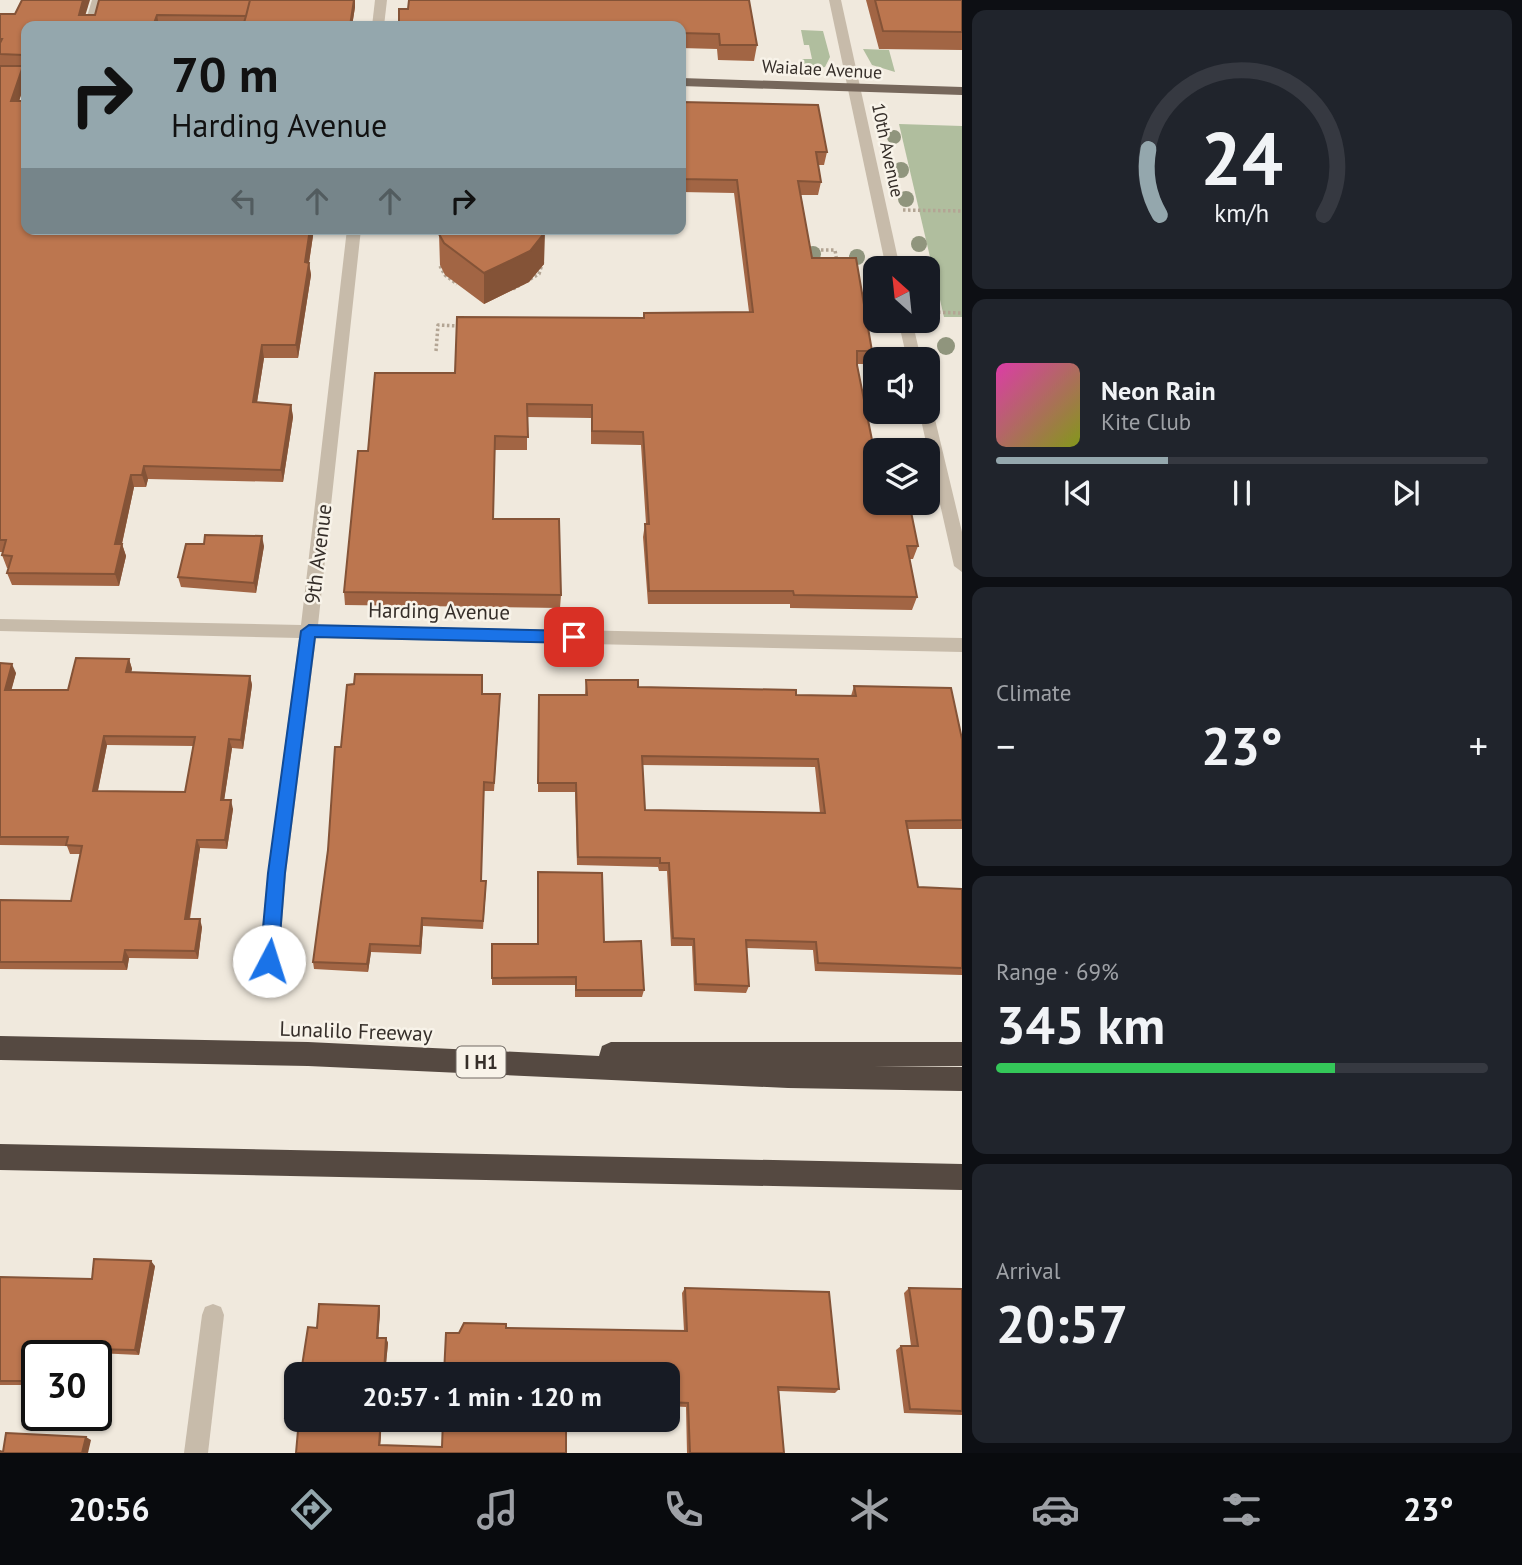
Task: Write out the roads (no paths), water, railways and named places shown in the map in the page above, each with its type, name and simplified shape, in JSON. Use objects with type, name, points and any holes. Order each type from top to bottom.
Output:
[{"type":"highway","name":"Lunalilo Freeway","points":[[0,1048],[308,1055],[788,1076],[962,1079]]},
{"type":"highway","points":[[308,1055],[962,1054]]},
{"type":"highway","points":[[0,1157],[962,1177]]},
{"type":"main road","name":"Waialae Avenue","points":[[686,82],[962,91]]},
{"type":"street","points":[[92,21],[98,0]]},
{"type":"street","points":[[379,21],[381,0]]},
{"type":"street","name":"10th Avenue","points":[[835,0],[890,256]]},
{"type":"street","name":"9th Avenue","points":[[269,961],[276,873],[309,631],[353,235]]},
{"type":"street","points":[[929,424],[962,566]]},
{"type":"street","name":"Harding Avenue","points":[[0,625],[962,645]]},
{"type":"street","points":[[197,1453],[213,1315]]}]
